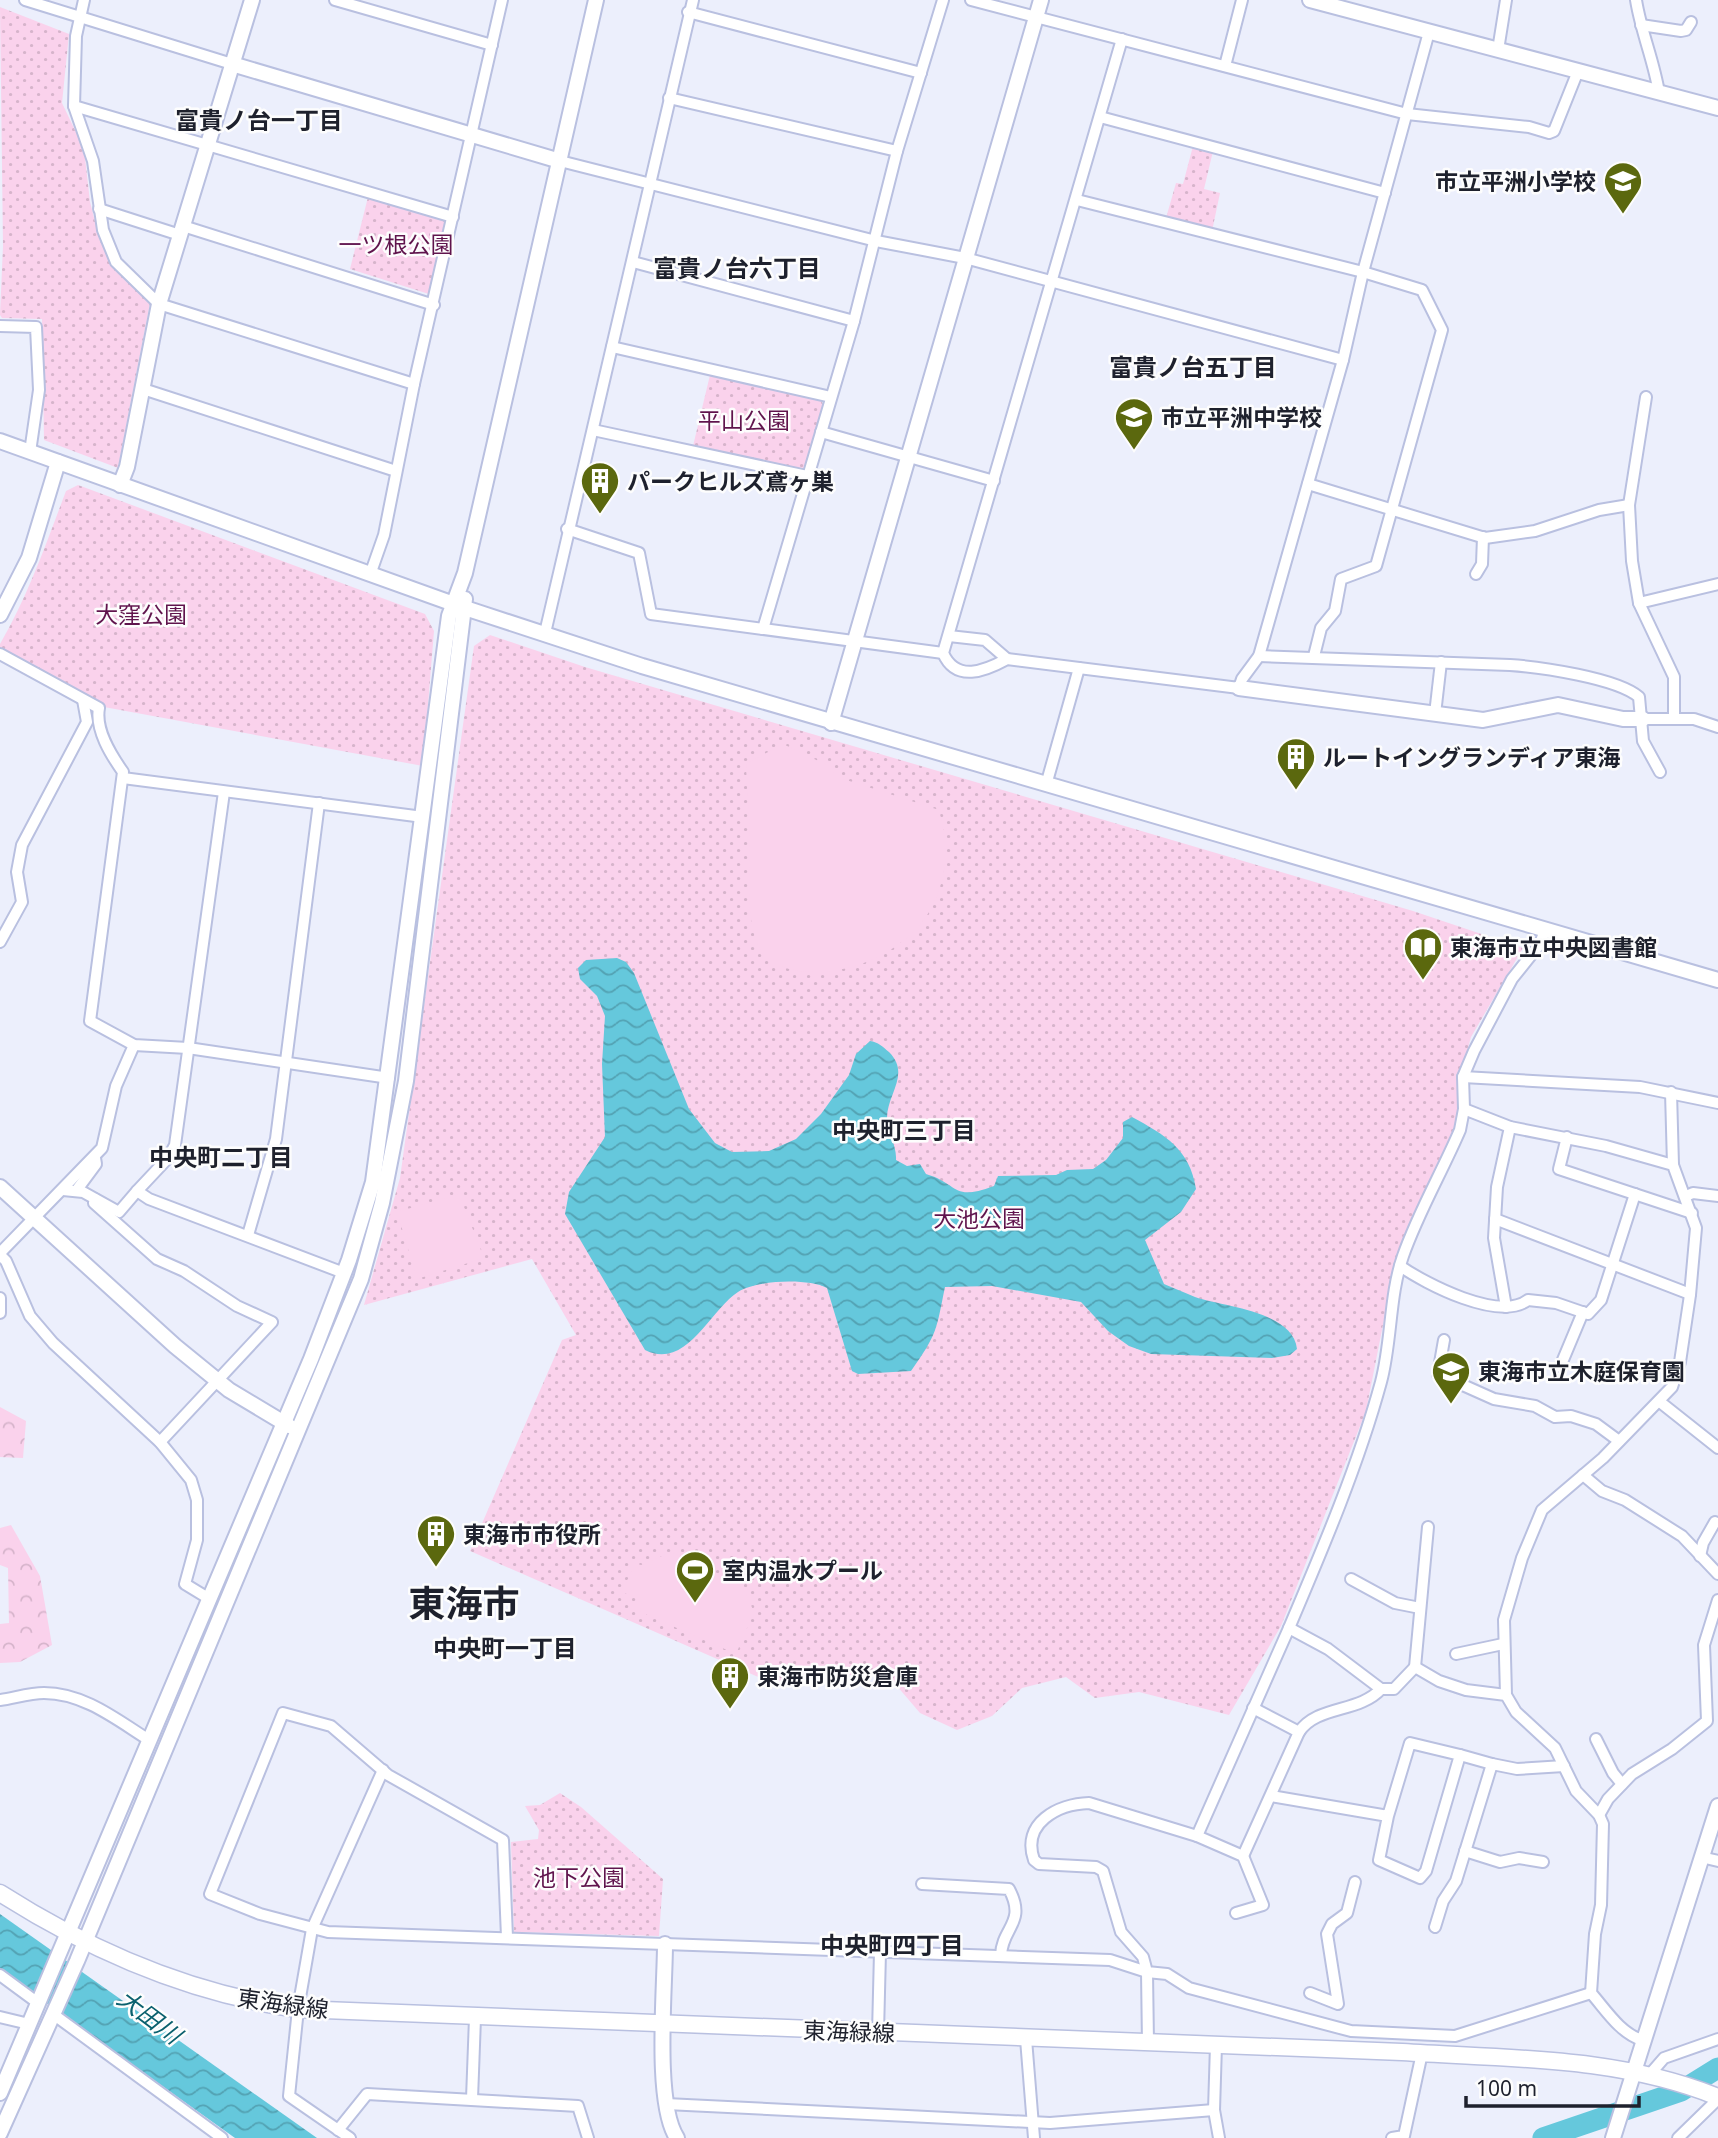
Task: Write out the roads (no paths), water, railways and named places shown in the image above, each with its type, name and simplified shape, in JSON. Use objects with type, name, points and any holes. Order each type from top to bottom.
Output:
[{"type":"main road","name":"東海緑線","points":[[0,1893],[64,1940],[84,1942],[195,1988],[298,2009],[1422,2053],[1575,2062],[1643,2072],[1714,2096]]},
{"type":"street","points":[[25,0],[560,161],[876,241],[965,258],[1343,360]]},
{"type":"street","points":[[84,0],[79,16],[74,106],[93,160],[103,230],[117,262],[159,304],[414,384]]},
{"type":"street","points":[[120,485],[127,467],[159,304],[252,0]]},
{"type":"street","points":[[335,0],[492,45]]},
{"type":"street","points":[[372,572],[384,535],[414,384],[502,0]]},
{"type":"street","points":[[0,2093],[283,1424],[344,1273],[373,1182],[423,817],[465,573],[596,0]]},
{"type":"street","points":[[545,632],[567,529],[633,262],[688,12],[693,0]]},
{"type":"street","points":[[763,629],[854,321],[897,151],[943,0]]},
{"type":"street","points":[[971,0],[1407,114],[1529,127],[1549,133],[1554,131],[1578,71]]},
{"type":"street","points":[[831,723],[1041,0]]},
{"type":"street","points":[[1225,66],[1242,0]]},
{"type":"street","points":[[1310,0],[1718,108]]},
{"type":"street","points":[[1498,50],[1506,0]]},
{"type":"street","points":[[1636,0],[1641,25],[1654,60],[1659,93]]},
{"type":"street","points":[[688,12],[921,74]]},
{"type":"street","points":[[1641,25],[1681,31],[1686,30],[1691,22]]},
{"type":"street","points":[[1239,688],[1242,679],[1259,656],[1343,360],[1363,272],[1429,32]]},
{"type":"street","points":[[1007,659],[982,673],[955,669],[947,662],[943,653],[1054,282],[1122,39]]},
{"type":"street","points":[[669,98],[897,151]]},
{"type":"street","points":[[74,106],[453,217]]},
{"type":"street","points":[[1100,117],[1385,193]]},
{"type":"street","points":[[1077,200],[1363,272],[1422,290],[1442,330],[1393,510],[1376,566],[1341,579],[1335,611],[1321,628],[1314,656]]},
{"type":"street","points":[[99,209],[434,305]]},
{"type":"street","points":[[633,262],[854,321]]},
{"type":"street","points":[[0,326],[36,327],[39,390],[30,452]]},
{"type":"street","points":[[612,347],[831,397]]},
{"type":"street","points":[[142,389],[396,471]]},
{"type":"street","points":[[1646,397],[1629,505],[1632,561],[1639,603],[1674,677],[1674,718]]},
{"type":"street","points":[[593,430],[807,476]]},
{"type":"street","points":[[821,432],[994,481]]},
{"type":"street","points":[[0,441],[459,605],[642,666],[1718,980]]},
{"type":"street","points":[[0,615],[29,558],[58,462]]},
{"type":"street","points":[[1308,484],[1483,537],[1535,531],[1599,510],[1629,505]]},
{"type":"street","points":[[567,529],[639,553],[651,614],[943,653]]},
{"type":"street","points":[[1476,574],[1482,564],[1483,537]]},
{"type":"street","points":[[1639,603],[1718,584]]},
{"type":"street","points":[[0,2133],[77,1961],[360,1279],[392,1161],[406,1081],[459,605]]},
{"type":"street","points":[[949,636],[985,640],[1007,659],[1436,714],[1496,719],[1558,705],[1623,719],[1693,719],[1718,727]]},
{"type":"street","points":[[0,654],[99,708],[98,716],[108,751],[123,778],[90,1021],[134,1045],[188,1048],[389,1078]]},
{"type":"street","points":[[1259,656],[1314,656],[1545,668],[1597,681],[1633,692],[1642,703],[1643,741],[1660,772]]},
{"type":"street","points":[[1436,714],[1441,662]]},
{"type":"street","points":[[1046,785],[1079,668]]},
{"type":"street","points":[[0,942],[22,902],[17,872],[22,845],[87,722],[83,700]]},
{"type":"street","points":[[123,778],[423,817]]},
{"type":"street","points":[[63,1190],[76,1191],[118,1212],[168,1157],[175,1145],[225,792]]},
{"type":"street","points":[[248,1235],[276,1139],[319,803]]},
{"type":"street","points":[[1196,1836],[1289,1628],[1370,1417],[1387,1355],[1400,1266],[1415,1224],[1460,1130],[1464,1109],[1463,1077],[1512,979],[1540,944],[1545,930]]},
{"type":"street","points":[[134,1045],[116,1086],[102,1148],[0,1254],[6,1261],[30,1316],[45,1334],[160,1442],[191,1480],[197,1500],[197,1539],[185,1584],[208,1598]]},
{"type":"street","points":[[1463,1077],[1570,1081],[1671,1093],[1718,1103]]},
{"type":"street","points":[[1642,2040],[1632,2037],[1591,1993],[1595,1934],[1601,1905],[1603,1824],[1599,1815],[1576,1791],[1555,1748],[1516,1712],[1506,1695],[1503,1644],[1506,1610],[1539,1514],[1660,1402],[1672,1387],[1680,1362],[1696,1228],[1674,1165],[1671,1093]]},
{"type":"street","points":[[1464,1109],[1510,1127],[1567,1138],[1674,1165]]},
{"type":"street","points":[[1506,1307],[1494,1238],[1497,1187],[1510,1127]]},
{"type":"street","points":[[1567,1138],[1559,1168],[1692,1213]]},
{"type":"street","points":[[76,1191],[96,1164],[95,1155]]},
{"type":"street","points":[[0,1186],[218,1381],[283,1424],[299,1430]]},
{"type":"street","points":[[137,1191],[149,1199],[344,1273]]},
{"type":"street","points":[[1686,1196],[1693,1193],[1718,1196]]},
{"type":"street","points":[[1400,1266],[1458,1297],[1506,1307],[1537,1301],[1556,1303],[1588,1314],[1601,1300],[1635,1194]]},
{"type":"street","points":[[95,1199],[94,1203],[112,1222],[157,1259],[184,1271],[237,1306],[272,1322],[160,1442]]},
{"type":"street","points":[[1495,1220],[1690,1294]]},
{"type":"street","points":[[0,1298],[0,1313]]},
{"type":"street","points":[[1560,1367],[1583,1312]]},
{"type":"street","points":[[1444,1340],[1438,1374],[1494,1399],[1535,1406],[1555,1417],[1571,1416],[1597,1424],[1619,1441]]},
{"type":"street","points":[[1660,1402],[1718,1448]]},
{"type":"street","points":[[1583,1475],[1602,1491],[1625,1500],[1657,1522],[1670,1527],[1718,1574]]},
{"type":"street","points":[[1700,1556],[1703,1543],[1715,1522]]},
{"type":"street","points":[[1243,1856],[1299,1732],[1314,1717],[1363,1702],[1381,1689],[1394,1689],[1415,1667],[1428,1527]]},
{"type":"street","points":[[1351,1578],[1395,1603],[1420,1608]]},
{"type":"street","points":[[1599,1815],[1622,1784],[1707,1721],[1703,1645],[1718,1600]]},
{"type":"street","points":[[1289,1628],[1328,1649],[1381,1689]]},
{"type":"street","points":[[1456,1654],[1503,1644]]},
{"type":"street","points":[[1415,1667],[1439,1681],[1466,1690],[1506,1695]]},
{"type":"street","points":[[0,1700],[42,1693],[68,1696],[94,1706],[149,1740]]},
{"type":"street","points":[[1253,1708],[1299,1732]]},
{"type":"street","points":[[507,1937],[503,1840],[383,1770],[331,1726],[283,1713],[210,1894],[260,1914],[312,1929],[665,1944],[1110,1960],[1147,1972],[1167,1974],[1189,1988],[1340,2028],[1374,2034],[1455,2036],[1591,1993]]},
{"type":"street","points":[[1596,1739],[1612,1773],[1622,1784]]},
{"type":"street","points":[[1460,1755],[1426,1871],[1420,1878],[1379,1860],[1388,1816],[1410,1743],[1460,1755],[1492,1764],[1517,1769],[1564,1766]]},
{"type":"street","points":[[1435,1927],[1443,1901],[1457,1881],[1492,1764]]},
{"type":"street","points":[[350,2138],[289,2096],[298,2009],[312,1929],[383,1770]]},
{"type":"street","points":[[1270,1796],[1388,1816]]},
{"type":"street","points":[[1148,2043],[1147,1972],[1143,1957],[1121,1932],[1103,1871],[1096,1867],[1039,1864],[1034,1860],[1031,1842],[1038,1824],[1054,1809],[1089,1803],[1196,1836],[1243,1856],[1263,1905],[1236,1913]]},
{"type":"street","points":[[1643,2072],[1642,2040],[1718,1806]]},
{"type":"street","points":[[1465,1851],[1500,1862],[1520,1858],[1543,1861]]},
{"type":"street","points":[[1701,1857],[1718,1861]]},
{"type":"street","points":[[1340,2028],[1327,1934],[1332,1924],[1347,1913],[1355,1882]]},
{"type":"street","points":[[922,1884],[1009,1889],[1014,1897],[1014,1926],[1001,1942],[1001,1955]]},
{"type":"street","points":[[665,1944],[667,2104],[672,2130],[677,2138]]},
{"type":"street","points":[[878,2032],[880,1952]]},
{"type":"street","points":[[0,1975],[39,2001]]},
{"type":"street","points":[[1310,1993],[1338,2004]]},
{"type":"street","points":[[54,2011],[222,2138]]},
{"type":"street","points":[[0,2017],[29,2024]]},
{"type":"street","points":[[472,2099],[475,2018]]},
{"type":"street","points":[[1026,2039],[1034,2138]]},
{"type":"street","points":[[1613,2138],[1626,2095],[1643,2072],[1664,2058],[1718,2039]]},
{"type":"street","points":[[1216,2045],[1214,2110],[1219,2138]]},
{"type":"street","points":[[1392,2138],[1404,2136],[1422,2053]]},
{"type":"street","points":[[338,2130],[367,2094],[578,2106],[589,2138]]},
{"type":"street","points":[[1678,2138],[1714,2096]]},
{"type":"street","points":[[667,2104],[1032,2122],[1214,2110]]},
{"type":"water","points":[[617,958],[626,962],[634,973],[689,1109],[715,1143],[732,1152],[769,1151],[796,1139],[821,1114],[849,1075],[856,1054],[870,1041],[889,1052],[898,1068],[887,1118],[896,1160],[907,1166],[920,1164],[926,1174],[963,1192],[994,1186],[998,1176],[1056,1175],[1067,1170],[1093,1169],[1106,1160],[1123,1138],[1123,1122],[1132,1117],[1165,1137],[1182,1153],[1193,1175],[1196,1189],[1181,1212],[1145,1240],[1164,1284],[1195,1297],[1271,1318],[1293,1336],[1297,1349],[1290,1355],[1272,1358],[1151,1354],[1129,1346],[1108,1331],[1081,1302],[992,1286],[945,1287],[935,1331],[911,1371],[858,1374],[852,1371],[827,1288],[796,1282],[770,1283],[746,1288],[728,1301],[685,1346],[660,1354],[645,1350],[565,1214],[569,1192],[605,1137],[602,1064],[605,1016],[597,996],[580,979],[578,968],[586,960]]},
{"type":"water","points":[[0,1914],[317,2138],[235,2138],[0,1970]]},
{"type":"waterway","points":[[1543,2138],[1681,2091],[1718,2068]]},
{"type":"place","name":"市立平洲小学校","points":[[1623,215]]},
{"type":"place","name":"市立平洲中学校","points":[[1134,451]]},
{"type":"place","name":"パークヒルズ鳶ヶ巣","points":[[600,515]]},
{"type":"place","name":"ルートイングランディア東海","points":[[1296,791]]},
{"type":"place","name":"東海市立中央図書館","points":[[1423,981]]},
{"type":"place","name":"東海市立木庭保育園","points":[[1451,1405]]},
{"type":"place","name":"東海市市役所","points":[[436,1568]]},
{"type":"place","name":"室内温水プール","points":[[695,1604]]},
{"type":"place","name":"東海市防災倉庫","points":[[730,1710]]},
{"type":"district","name":"富貴ノ台一丁目","points":[[259,119]]},
{"type":"district","name":"富貴ノ台六丁目","points":[[737,267]]},
{"type":"district","name":"富貴ノ台五丁目","points":[[1193,366]]},
{"type":"district","name":"中央町三丁目","points":[[904,1129]]},
{"type":"district","name":"中央町二丁目","points":[[221,1156]]},
{"type":"district","name":"東海市","points":[[464,1602]]},
{"type":"district","name":"中央町一丁目","points":[[505,1647]]},
{"type":"district","name":"中央町四丁目","points":[[892,1944]]},
{"type":"park label","name":"一ツ根公園","points":[[396,244]]},
{"type":"park label","name":"平山公園","points":[[744,420]]},
{"type":"park label","name":"大窪公園","points":[[141,614]]},
{"type":"park label","name":"大池公園","points":[[979,1218]]},
{"type":"park label","name":"池下公園","points":[[579,1877]]},
{"type":"water label","name":"大田川","points":[[150,2016]]}]
